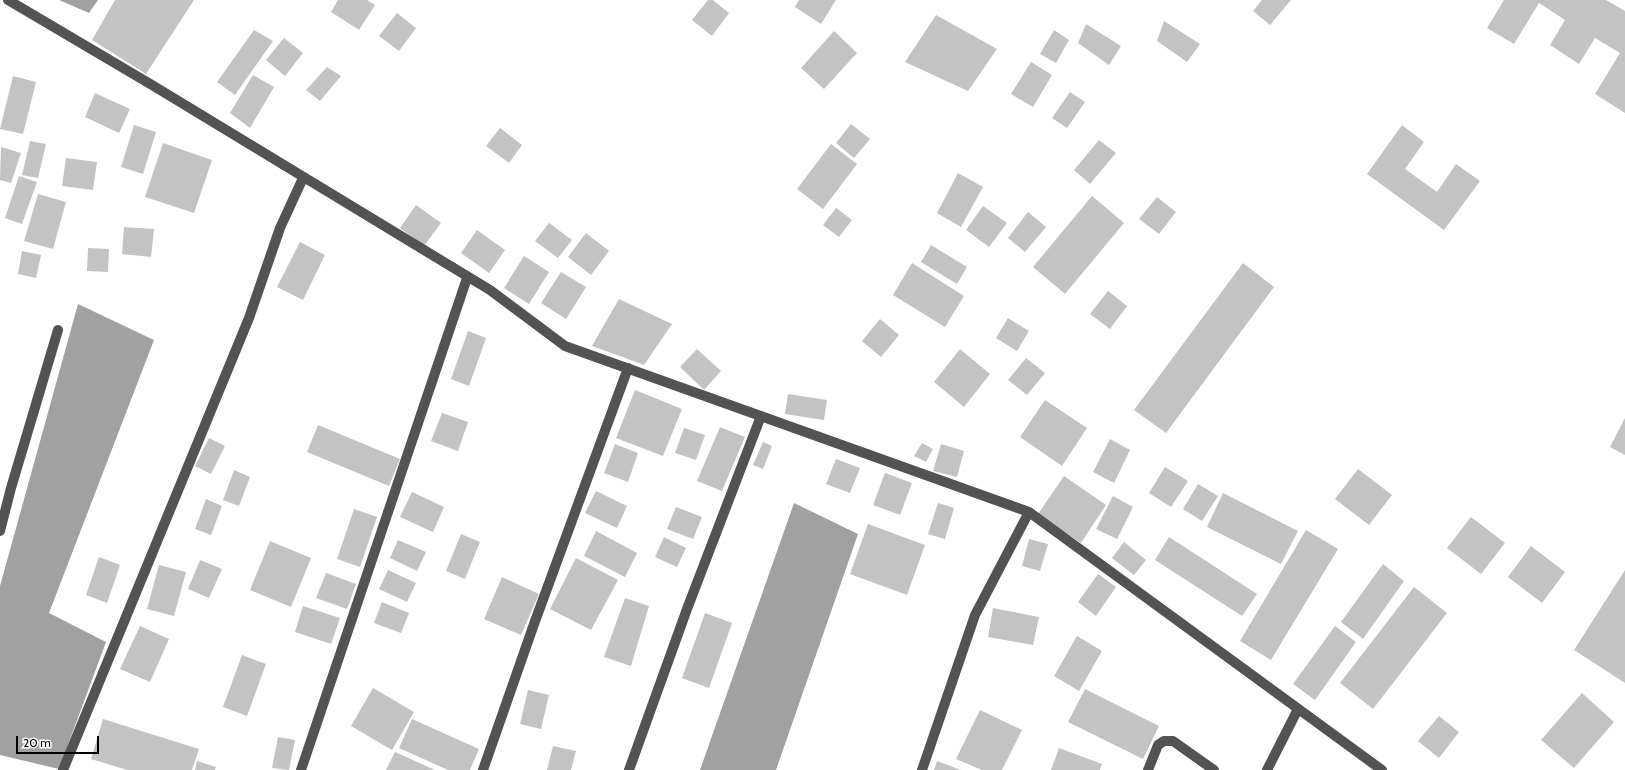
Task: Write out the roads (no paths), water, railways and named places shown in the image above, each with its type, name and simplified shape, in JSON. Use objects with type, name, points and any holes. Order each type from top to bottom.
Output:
[{"type":"street","points":[[8,0],[152,85],[467,278],[490,290],[565,346],[1029,512],[1382,770]]},
{"type":"street","points":[[64,770],[249,318],[280,228],[303,178]]},
{"type":"street","points":[[301,770],[467,278]]},
{"type":"street","points":[[0,531],[11,488],[58,330]]},
{"type":"street","points":[[483,770],[534,624],[628,368]]},
{"type":"street","points":[[628,770],[687,609],[761,416]]},
{"type":"street","points":[[922,770],[975,615],[1029,512]]},
{"type":"street","points":[[1267,770],[1298,709]]},
{"type":"street","points":[[1148,770],[1158,745],[1164,741],[1173,741],[1214,770]]}]
